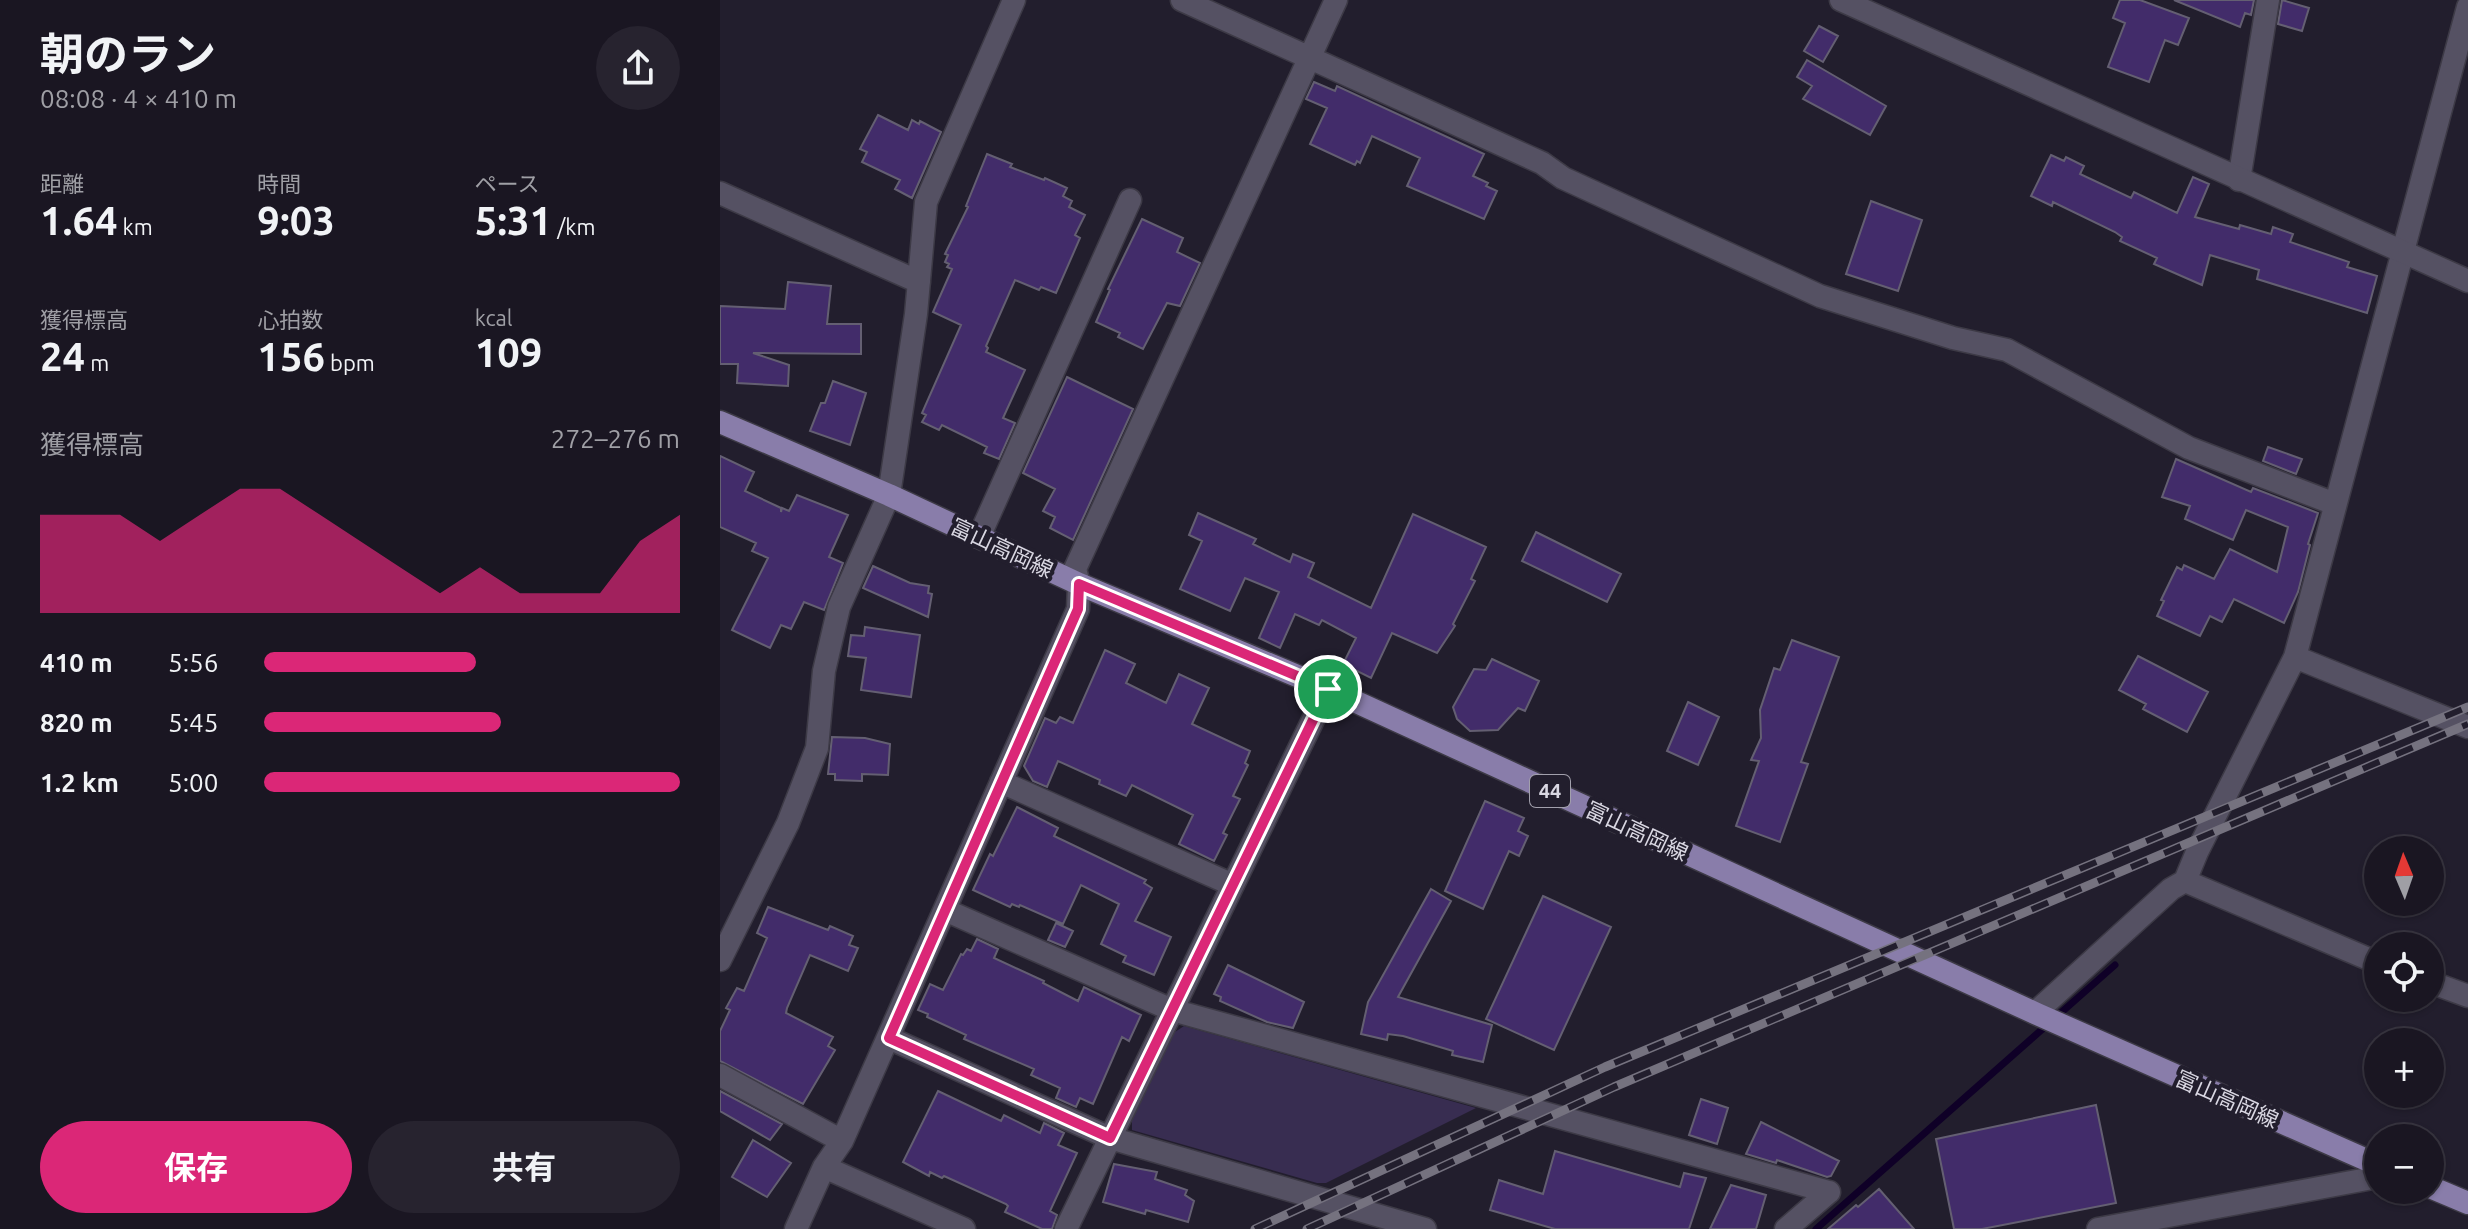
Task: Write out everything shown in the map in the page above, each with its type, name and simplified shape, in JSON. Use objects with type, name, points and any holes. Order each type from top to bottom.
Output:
[{"type":"main road","name":"富山高岡線","points":[[720,422],[889,495],[1079,584],[1328,689],[2035,1013],[2364,1159]]},
{"type":"main road","points":[[2444,1193],[2468,1203]]},
{"type":"street","points":[[720,960],[788,823],[817,748],[824,671],[839,607],[889,495],[919,282],[926,202],[1014,0]]},
{"type":"street","points":[[1182,0],[1542,163],[1563,178],[1820,296],[1953,338],[2007,350],[2189,448],[2335,504]]},
{"type":"street","points":[[796,1229],[824,1167],[842,1141],[889,1038],[1078,609],[1079,584],[1075,569],[1336,0]]},
{"type":"street","points":[[2239,180],[2268,0]]},
{"type":"street","points":[[1852,2],[2239,180],[2468,281]]},
{"type":"street","points":[[2035,1013],[2171,889],[2185,881],[2295,657],[2468,7]]},
{"type":"street","points":[[720,193],[919,282]]},
{"type":"street","points":[[979,537],[1130,200]]},
{"type":"street","points":[[2295,657],[2468,727]]},
{"type":"street","points":[[1066,1229],[1328,689]]},
{"type":"street","points":[[1001,782],[1233,885]]},
{"type":"street","points":[[2185,881],[2364,957]]},
{"type":"street","points":[[945,910],[1172,1010],[1829,1192],[1786,1229]]},
{"type":"street","points":[[2444,987],[2468,996]]},
{"type":"street","points":[[889,1038],[1110,1138],[1425,1229]]},
{"type":"street","points":[[720,1075],[842,1141]]},
{"type":"street","points":[[824,1167],[964,1229]]},
{"type":"street","points":[[2098,1229],[2364,1180]]},
{"type":"shaded area","points":[[1184,1026],[1476,1108],[1326,1183],[1132,1130],[1132,1117],[1169,1036]]},
{"type":"building","points":[[2120,0],[2140,0],[2189,18],[2178,45],[2165,40],[2149,82],[2108,67],[2125,23],[2113,18]]},
{"type":"building","points":[[2174,0],[2254,0],[2251,15],[2245,13],[2240,27]]},
{"type":"building","points":[[2282,0],[2309,8],[2302,31],[2278,24]]},
{"type":"building","points":[[1819,26],[1838,36],[1823,62],[1804,51]]},
{"type":"building","points":[[1807,60],[1886,106],[1870,135],[1803,99],[1812,86],[1797,77]]},
{"type":"building","points":[[1314,82],[1335,91],[1337,86],[1484,154],[1473,176],[1497,191],[1484,219],[1407,186],[1420,158],[1372,136],[1360,163],[1357,161],[1355,165],[1310,144],[1327,108],[1306,99]]},
{"type":"building","points":[[878,115],[908,130],[912,120],[941,132],[912,198],[895,189],[900,180],[862,162],[867,152],[860,149]]},
{"type":"building","points":[[987,154],[1012,164],[1010,167],[1067,188],[1063,196],[1072,201],[1069,207],[1085,215],[1075,235],[1080,238],[1056,293],[1015,280],[986,346],[986,352],[1025,370],[1003,418],[1015,423],[999,459],[984,453],[987,447],[942,425],[939,430],[922,422],[926,415],[922,413],[961,325],[933,312],[952,269],[947,267],[949,264],[945,262],[948,255],[945,254],[968,207]]},
{"type":"building","points":[[2051,155],[2064,161],[2066,157],[2084,166],[2080,174],[2131,198],[2134,192],[2177,213],[2193,177],[2209,184],[2195,217],[2271,234],[2273,227],[2293,234],[2290,242],[2349,262],[2347,267],[2377,276],[2367,313],[2257,279],[2259,270],[2210,255],[2202,285],[2154,264],[2157,258],[2120,241],[2122,237],[2115,232],[2053,202],[2052,206],[2031,196]]},
{"type":"building","points":[[1871,201],[1922,220],[1898,291],[1846,274]]},
{"type":"building","points":[[1142,219],[1183,238],[1177,252],[1200,263],[1180,306],[1167,303],[1143,349],[1118,337],[1120,333],[1096,322],[1108,289]]},
{"type":"building","points":[[788,282],[831,286],[827,324],[861,324],[861,354],[753,353],[789,365],[788,386],[737,383],[738,364],[720,364],[720,306],[785,309]]},
{"type":"building","points":[[1067,377],[1133,409],[1073,540],[1050,528],[1055,517],[1043,511],[1055,489],[1023,473]]},
{"type":"building","points":[[833,381],[866,393],[850,445],[810,431]]},
{"type":"building","points":[[2268,447],[2302,459],[2296,474],[2263,461]]},
{"type":"building","points":[[720,456],[754,472],[745,491],[781,508],[781,512],[782,508],[789,511],[797,495],[848,515],[829,557],[843,563],[824,610],[804,602],[791,629],[781,625],[770,648],[732,630],[768,558],[752,551],[756,543],[720,527]]},
{"type":"building","points":[[2176,459],[2251,492],[2253,488],[2318,513],[2298,592],[2284,623],[2234,599],[2222,622],[2210,616],[2200,636],[2157,616],[2177,567],[2182,570],[2184,565],[2214,579],[2230,549],[2277,572],[2288,527],[2246,510],[2233,540],[2185,519],[2190,506],[2162,497]]},
{"type":"building","points":[[1198,513],[1256,539],[1253,544],[1290,562],[1293,554],[1314,563],[1308,577],[1371,608],[1413,514],[1486,547],[1471,579],[1475,581],[1453,624],[1455,626],[1437,653],[1392,633],[1371,678],[1343,664],[1356,638],[1322,620],[1319,625],[1295,614],[1280,648],[1259,638],[1279,592],[1245,578],[1230,611],[1180,589],[1202,541],[1189,535]]},
{"type":"building","points":[[1536,532],[1621,574],[1607,602],[1522,561]]},
{"type":"building","points":[[873,566],[910,583],[929,586],[928,593],[932,594],[928,617],[863,588]]},
{"type":"building","points":[[865,627],[920,635],[911,697],[861,690],[866,658],[848,656],[851,635],[864,636]]},
{"type":"building","points":[[1792,640],[1839,657],[1801,762],[1808,764],[1780,842],[1736,826],[1759,761],[1751,760],[1761,738],[1760,710],[1774,668],[1780,670]]},
{"type":"building","points":[[1105,650],[1135,664],[1126,683],[1166,703],[1179,674],[1209,688],[1192,724],[1250,751],[1245,763],[1248,765],[1233,796],[1240,799],[1223,833],[1227,835],[1214,861],[1179,844],[1193,815],[1132,785],[1126,796],[1058,761],[1047,787],[1033,781],[1024,766],[1045,718],[1056,723],[1060,717],[1073,723]]},
{"type":"building","points":[[2138,656],[2208,692],[2187,732],[2143,709],[2146,704],[2119,690]]},
{"type":"building","points":[[1492,659],[1539,681],[1525,711],[1518,708],[1498,730],[1470,731],[1457,719],[1453,707],[1474,669],[1486,670]]},
{"type":"building","points":[[1688,702],[1719,717],[1698,765],[1667,751]]},
{"type":"building","points":[[832,737],[865,738],[890,744],[888,775],[862,774],[862,781],[835,780],[835,774],[828,774]]},
{"type":"building","points":[[1485,801],[1524,818],[1518,831],[1528,836],[1519,856],[1509,851],[1483,909],[1445,891]]},
{"type":"building","points":[[1017,807],[1058,828],[1054,836],[1146,880],[1144,883],[1152,888],[1135,921],[1171,937],[1154,975],[1123,962],[1126,956],[1101,944],[1119,904],[1081,885],[1063,924],[1020,905],[1012,904],[1010,907],[973,890]]},
{"type":"building","points":[[1431,889],[1451,901],[1398,997],[1492,1025],[1483,1062],[1452,1055],[1453,1051],[1403,1036],[1388,1034],[1387,1040],[1361,1034],[1368,1002]]},
{"type":"building","points":[[1543,896],[1611,927],[1554,1050],[1486,1019]]},
{"type":"building","points":[[768,907],[853,936],[849,945],[858,948],[848,971],[810,955],[787,1008],[786,1013],[833,1037],[828,1046],[835,1050],[803,1104],[720,1061],[720,1031],[730,1010],[726,1008],[737,988],[744,991],[767,938],[757,933]]},
{"type":"building","points":[[1056,923],[1073,931],[1065,947],[1048,940]]},
{"type":"building","points":[[977,939],[998,949],[994,958],[1078,1001],[1084,987],[1141,1015],[1129,1041],[1122,1037],[1093,1104],[1080,1098],[1076,1107],[1056,1098],[1060,1088],[1031,1075],[1034,1069],[964,1039],[966,1035],[918,1010],[930,984],[943,990],[961,954],[967,949],[971,951]]},
{"type":"building","points":[[1228,965],[1304,1002],[1293,1028],[1267,1022],[1220,1001],[1221,997],[1214,994]]},
{"type":"building","points":[[720,1091],[782,1124],[770,1140],[720,1111]]},
{"type":"building","points":[[938,1091],[1001,1121],[1004,1115],[1040,1133],[1044,1123],[1064,1133],[1058,1145],[1077,1153],[1050,1211],[1057,1215],[1052,1229],[1042,1229],[1005,1212],[1006,1204],[944,1176],[942,1178],[930,1172],[929,1176],[903,1162]]},
{"type":"building","points":[[1701,1099],[1728,1108],[1717,1144],[1689,1135]]},
{"type":"building","points":[[2096,1105],[2116,1203],[1982,1229],[1954,1229],[1936,1139]]},
{"type":"building","points":[[1761,1122],[1839,1161],[1831,1176],[1746,1154]]},
{"type":"building","points":[[753,1140],[791,1163],[767,1197],[732,1177]]},
{"type":"building","points":[[1555,1151],[1680,1187],[1684,1173],[1706,1178],[1689,1229],[1555,1229],[1490,1210],[1499,1180],[1543,1194]]},
{"type":"building","points":[[1114,1164],[1157,1172],[1155,1179],[1187,1190],[1185,1195],[1194,1201],[1188,1222],[1103,1202]]},
{"type":"building","points":[[1731,1185],[1766,1195],[1756,1229],[1710,1229]]},
{"type":"building","points":[[1879,1189],[1914,1229],[1828,1229],[1856,1205],[1858,1207]]},
{"type":"waterway","points":[[1816,1229],[2115,965]]},
{"type":"railway","points":[[1255,1229],[1605,1067],[2468,707]]},
{"type":"railway","points":[[1307,1229],[1614,1087],[2468,724]]},
{"type":"route","points":[[1079,584],[1328,689],[1110,1138],[889,1038],[1078,609],[1079,584]]}]
